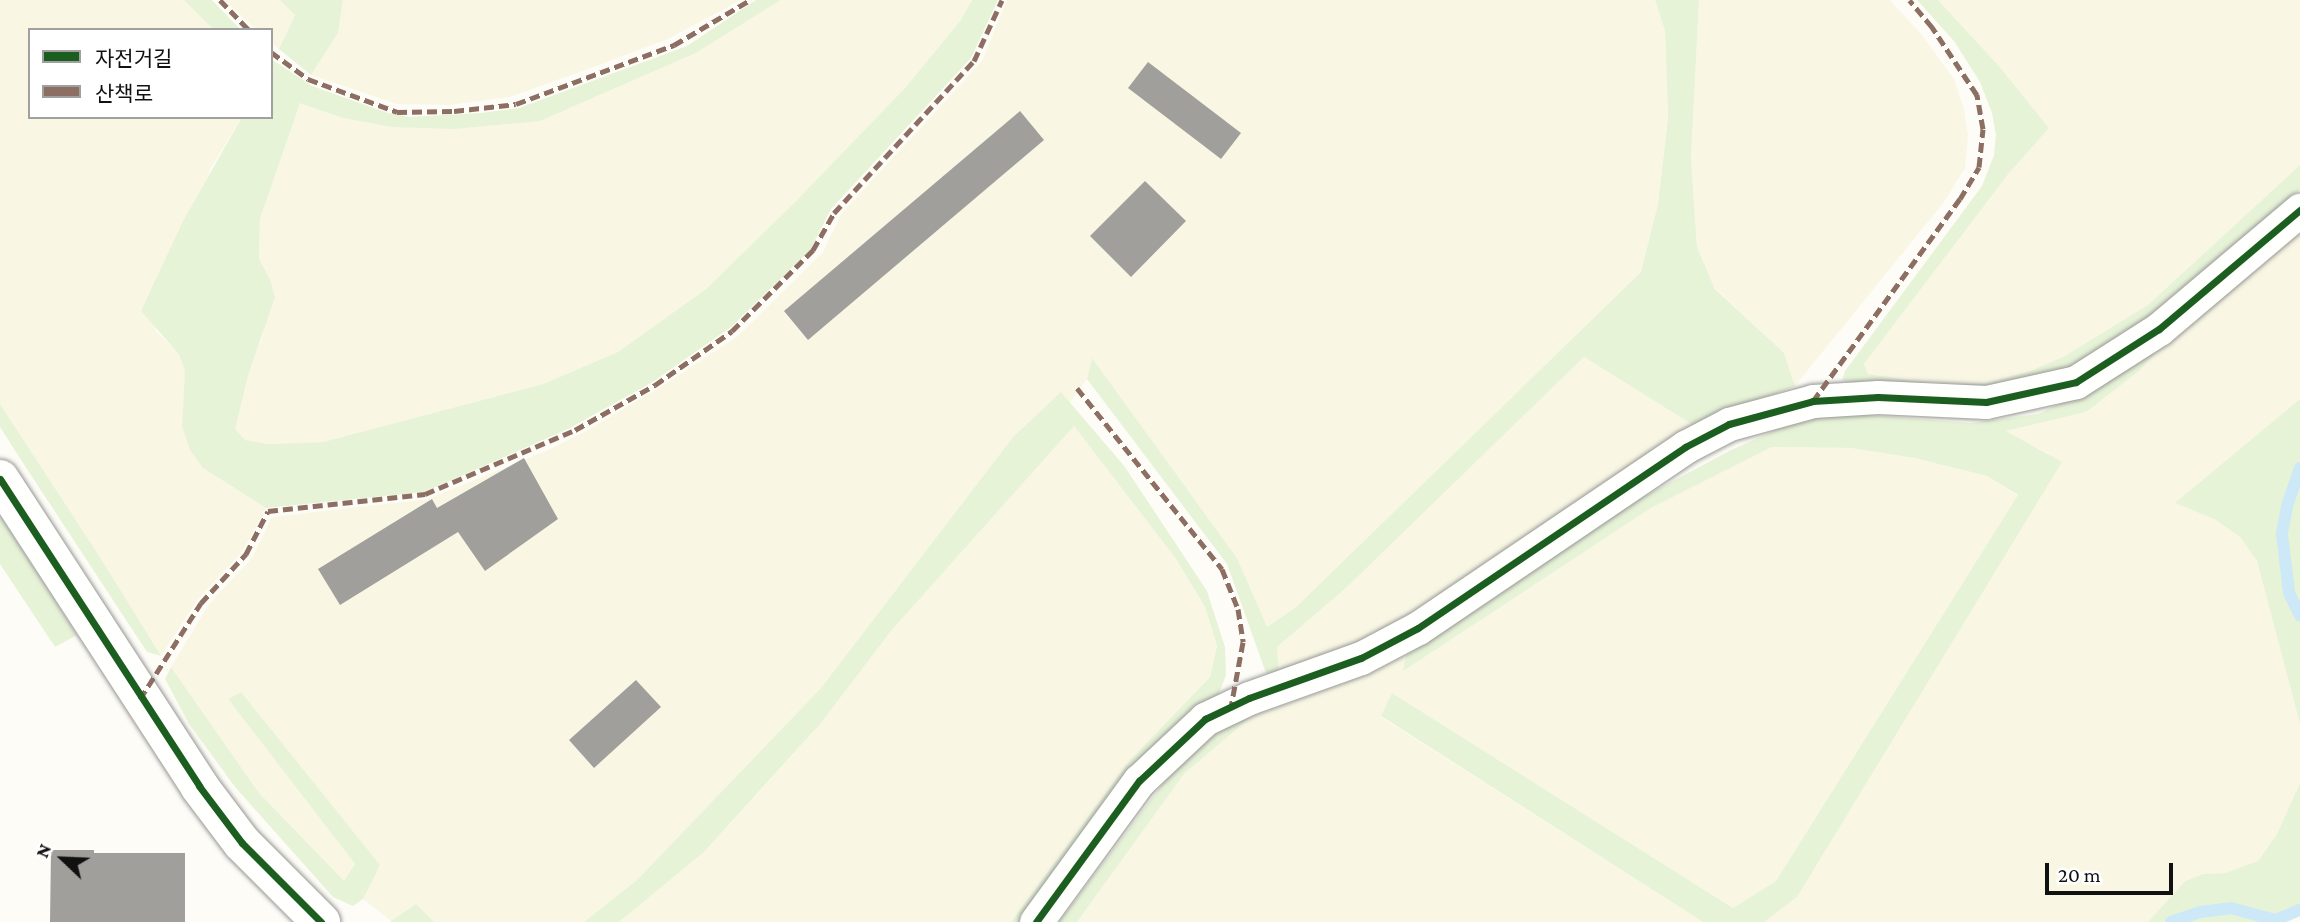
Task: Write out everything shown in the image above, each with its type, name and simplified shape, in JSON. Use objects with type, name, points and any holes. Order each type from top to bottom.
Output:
[{"type":"street","points":[[1036,922],[1139,781],[1205,719],[1250,698],[1361,658],[1418,628],[1685,447],[1729,424],[1813,401],[1878,397],[1986,402],[2077,382],[2159,329],[2300,210]]},
{"type":"street","points":[[0,479],[199,786],[242,843],[321,922]]},
{"type":"shaded area","points":[[0,0],[184,0],[212,28],[28,28],[28,119],[241,119],[211,168],[155,330],[179,353],[223,481],[266,508],[242,552],[198,599],[161,656],[0,404]]},
{"type":"shaded area","points":[[224,0],[280,0],[295,15],[279,49],[273,44],[273,28],[255,28]]},
{"type":"shaded area","points":[[343,0],[741,0],[668,39],[591,68],[510,97],[449,105],[397,104],[311,75],[338,33]]},
{"type":"shaded area","points":[[781,0],[972,0],[960,21],[905,88],[796,201],[706,289],[618,352],[543,384],[323,442],[269,444],[244,440],[234,429],[248,376],[263,335],[270,279],[259,260],[260,219],[300,102],[343,118],[391,127],[570,108],[696,53]]},
{"type":"shaded area","points":[[1007,0],[1655,0],[1665,31],[1668,118],[1658,204],[1641,272],[1296,607],[1266,628],[1237,558],[1092,359],[1087,379],[1069,403],[1061,393],[1013,437],[821,688],[637,880],[584,922],[434,922],[416,904],[391,921],[363,899],[379,865],[240,692],[228,699],[355,864],[344,882],[259,793],[171,667],[209,604],[252,558],[272,517],[428,499],[548,450],[584,432],[659,388],[738,336],[823,252],[841,214],[982,61]]},
{"type":"shaded area","points":[[1699,0],[1890,0],[1922,35],[1954,79],[1964,109],[1968,136],[1965,168],[1944,202],[1795,386],[1784,353],[1715,288],[1697,247],[1691,158]]},
{"type":"shaded area","points":[[1938,0],[2300,0],[2300,165],[2149,304],[2065,356],[2030,371],[1983,384],[1935,384],[1867,374],[1864,364],[2009,173],[2049,128],[1999,66]]},
{"type":"shaded area","points":[[2300,233],[2300,399],[2176,503],[2214,519],[2240,537],[2257,561],[2300,724],[2300,783],[2277,834],[2258,861],[2225,873],[2203,874],[2185,881],[2148,922],[1764,922],[1797,897],[2049,454],[2004,431],[2086,412],[2166,341]]},
{"type":"shaded area","points":[[1584,357],[1701,430],[1370,646],[1279,673],[1277,647],[1346,588]]},
{"type":"shaded area","points":[[1074,426],[1176,559],[1205,607],[1217,646],[1210,677],[1129,761],[1011,922],[619,922],[704,852],[821,723],[891,631]]},
{"type":"shaded area","points":[[1772,447],[1851,448],[1914,458],[1987,476],[2018,496],[1776,881],[1733,908],[1392,693],[1381,717],[1703,922],[1077,922],[1184,774],[1251,717],[1365,676],[1406,656],[1404,670],[1651,508]]},
{"type":"green space","points":[[184,0],[212,0],[239,28],[212,28]]},
{"type":"green space","points":[[280,0],[343,0],[338,33],[311,75],[279,49],[295,15]]},
{"type":"green space","points":[[756,0],[781,0],[696,53],[540,121],[454,129],[391,127],[343,118],[300,103],[260,219],[259,259],[270,279],[275,297],[248,376],[235,429],[245,440],[269,444],[323,442],[543,384],[618,352],[706,289],[796,201],[905,88],[960,21],[972,0],[998,0],[971,58],[831,209],[810,250],[731,327],[651,383],[568,429],[424,492],[266,508],[203,468],[190,450],[182,426],[185,371],[179,354],[141,311],[183,221],[241,119],[273,119],[273,60],[312,86],[388,113],[409,117],[519,108],[687,46]]},
{"type":"green space","points":[[1655,0],[1699,0],[1691,158],[1697,247],[1715,289],[1784,353],[1795,386],[1741,407],[1701,430],[1584,357],[1346,588],[1277,647],[1279,673],[1266,673],[1227,564],[1087,379],[1092,358],[1237,558],[1267,627],[1296,607],[1641,272],[1658,204],[1668,118],[1665,31]]},
{"type":"green space","points":[[1917,0],[1938,0],[1999,66],[2049,128],[2009,173],[1864,364],[1868,374],[1935,384],[1983,384],[2030,371],[2065,356],[2149,304],[2300,165],[2300,189],[2195,280],[2110,346],[2067,371],[2022,386],[1852,384],[1842,380],[1845,371],[1982,186],[1994,155],[1996,135],[1992,113],[1980,82],[1954,41]]},
{"type":"green space","points":[[2166,341],[2140,370],[2086,412],[2006,431],[2062,462],[1797,897],[1764,922],[1703,922],[1381,716],[1392,693],[1733,908],[1776,881],[2018,495],[1987,476],[1914,458],[1851,448],[1772,447],[1651,508],[1403,671],[1406,656],[1621,509],[1731,450],[1778,429],[1815,417],[1842,413],[1971,423],[2038,414],[2091,390]]},
{"type":"green space","points":[[1061,392],[1125,467],[1207,591],[1225,647],[1226,675],[1217,699],[1023,922],[1011,922],[1129,761],[1210,677],[1217,646],[1205,607],[1176,559],[1074,426],[891,631],[821,723],[704,852],[619,922],[584,922],[637,880],[821,688],[1013,437]]},
{"type":"green space","points":[[2300,399],[2300,460],[2285,501],[2279,534],[2286,594],[2300,622],[2300,724],[2257,561],[2240,537],[2214,519],[2175,503]]},
{"type":"green space","points":[[0,404],[161,656],[147,652],[21,460],[0,427]]},
{"type":"green space","points":[[2300,479],[2300,608],[2292,592],[2285,535]]},
{"type":"green space","points":[[0,515],[77,635],[55,647],[0,564]]},
{"type":"green space","points":[[171,667],[259,793],[344,881],[355,864],[228,699],[241,692],[380,865],[363,899],[353,906],[333,897],[235,787],[189,724],[165,679]]},
{"type":"green space","points":[[1251,717],[1184,774],[1077,922],[1059,922],[1171,773],[1198,746],[1226,727]]},
{"type":"green space","points":[[2300,783],[2300,906],[2274,916],[2231,904],[2199,909],[2163,922],[2148,922],[2185,881],[2203,874],[2225,873],[2258,861],[2277,834]]},
{"type":"green space","points":[[416,904],[434,922],[390,922],[391,921]]},
{"type":"green space","points":[[2230,911],[2270,922],[2182,922],[2201,916]]},
{"type":"building","points":[[1148,62],[1241,133],[1221,159],[1128,88]]},
{"type":"building","points":[[1020,111],[1044,140],[808,340],[784,311]]},
{"type":"building","points":[[1145,181],[1186,221],[1131,277],[1090,236]]},
{"type":"building","points":[[524,458],[558,519],[485,571],[458,532],[340,605],[318,569],[432,499],[437,508]]},
{"type":"building","points":[[636,680],[661,707],[594,768],[569,740]]},
{"type":"building","points":[[51,850],[185,853],[185,922],[50,922]]},
{"type":"waterway","points":[[2300,468],[2288,502],[2282,534],[2289,593],[2300,616]]},
{"type":"waterway","points":[[2171,922],[2200,912],[2231,908],[2275,920],[2300,910]]},
{"type":"marked path","points":[[220,0],[247,28]]},
{"type":"marked path","points":[[273,53],[308,79],[397,112],[454,111],[516,104],[674,45],[750,0]]},
{"type":"marked path","points":[[140,699],[201,603],[246,554],[268,511],[425,494],[575,430],[655,385],[732,331],[813,250],[834,213],[974,61],[1002,0]]},
{"type":"marked path","points":[[1813,401],[1960,199],[1979,167],[1983,129],[1977,95],[1932,27],[1909,0]]},
{"type":"marked path","points":[[1077,388],[1222,569],[1238,609],[1243,642],[1231,707]]},
{"type":"cycle path","points":[[1036,922],[1139,781],[1205,719],[1249,698],[1361,658],[1418,628],[1685,447],[1729,424],[1813,401],[1878,397],[1986,402],[2076,382],[2159,329],[2300,210]]},
{"type":"cycle path","points":[[0,479],[199,786],[242,843],[321,922]]}]
